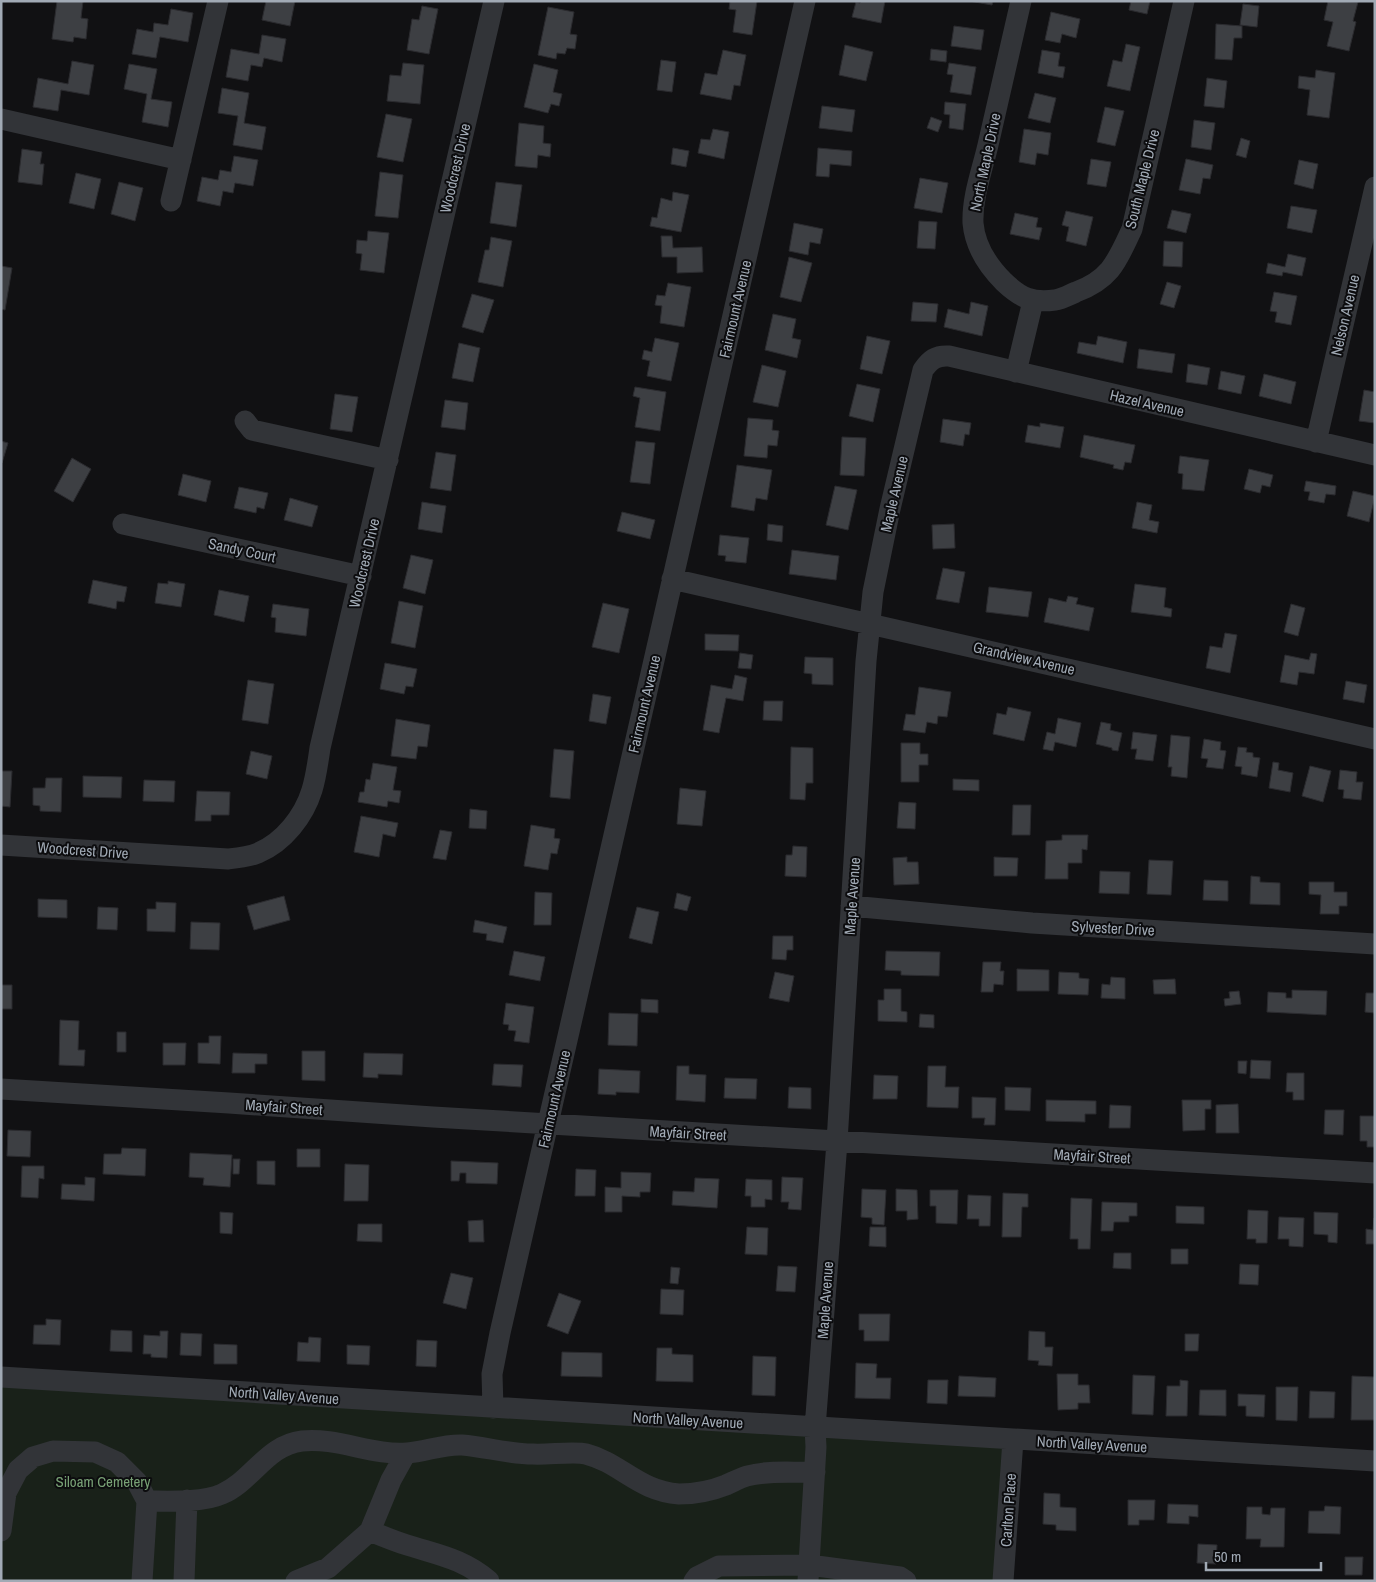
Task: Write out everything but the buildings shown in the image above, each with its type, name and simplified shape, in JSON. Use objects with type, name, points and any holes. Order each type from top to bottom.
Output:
[{"type":"street","points":[[171,200],[218,1]]},
{"type":"street","name":"Woodcrest Drive","points":[[1,845],[228,859],[258,853],[274,844],[292,827],[304,811],[312,790],[320,748],[494,1]]},
{"type":"street","name":"Fairmount Avenue","points":[[492,1408],[492,1374],[672,579],[806,1]]},
{"type":"street","name":"North Maple Drive","points":[[1021,1],[977,188],[974,224],[981,252],[990,268],[1021,296],[1032,301]]},
{"type":"street","name":"South Maple Drive","points":[[1032,301],[1040,302],[1058,299],[1084,289],[1098,282],[1118,258],[1132,230],[1184,1]]},
{"type":"street","points":[[1,119],[181,160]]},
{"type":"street","name":"Nelson Avenue","points":[[1316,442],[1375,188]]},
{"type":"street","points":[[1016,372],[1032,301]]},
{"type":"street","name":"Hazel Avenue","points":[[924,369],[928,362],[942,356],[1375,455]]},
{"type":"street","name":"Maple Avenue","points":[[809,1573],[815,1472],[815,1428],[837,1142],[860,743],[870,623],[873,592],[888,518],[924,369]]},
{"type":"street","points":[[245,421],[252,430],[388,460]]},
{"type":"street","name":"Sandy Court","points":[[123,524],[361,576]]},
{"type":"street","name":"Grandview Avenue","points":[[672,579],[1375,739]]},
{"type":"street","name":"Sylvester Drive","points":[[851,906],[1032,923],[1375,944]]},
{"type":"street","name":"Mayfair Street","points":[[1,1089],[837,1142],[1375,1173]]},
{"type":"street","name":"North Valley Avenue","points":[[1,1377],[1375,1462]]},
{"type":"street","name":"Carlton Place","points":[[1003,1581],[1013,1440]]},
{"type":"street","points":[[147,1501],[187,1500],[220,1495],[236,1486],[279,1448],[302,1441],[336,1442],[406,1453],[434,1447],[462,1445],[513,1454],[585,1454],[606,1462],[633,1480],[656,1491],[679,1494],[702,1493],[746,1476],[766,1472],[815,1472]]},
{"type":"street","points":[[1,1531],[6,1493],[18,1470],[33,1457],[53,1451],[95,1452],[117,1462],[137,1482],[147,1501],[142,1581]]},
{"type":"street","points":[[296,1581],[324,1574],[370,1531],[391,1480],[406,1453]]},
{"type":"street","points":[[184,1581],[187,1500]]},
{"type":"street","points":[[370,1531],[404,1544],[455,1559],[477,1571],[489,1581]]},
{"type":"street","points":[[694,1581],[697,1577],[719,1566],[900,1578],[906,1581]]},
{"type":"green space","name":"Siloam Cemetery","points":[[1,1375],[1010,1434],[996,1581],[1,1581]]}]
